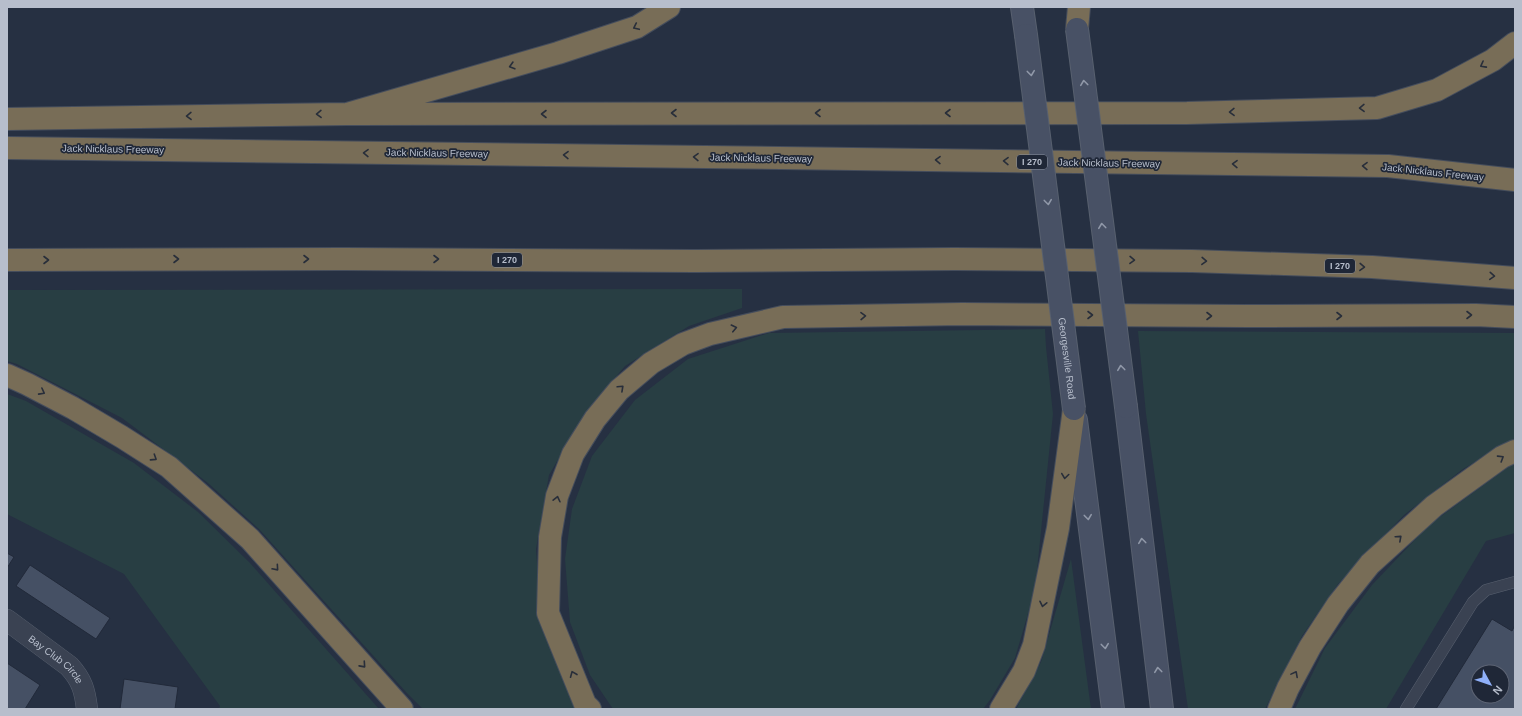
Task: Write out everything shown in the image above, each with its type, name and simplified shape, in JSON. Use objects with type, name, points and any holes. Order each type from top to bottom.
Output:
[{"type":"highway","points":[[347,114],[558,53],[637,28],[669,7]]},
{"type":"highway","points":[[1077,28],[1079,7]]},
{"type":"highway","points":[[7,119],[347,114],[1187,113],[1377,108],[1437,90],[1493,60],[1515,43]]},
{"type":"highway","name":"Jack Nicklaus Freeway","points":[[7,148],[1388,166],[1515,180]]},
{"type":"highway","name":"I 270","points":[[7,260],[344,259],[695,261],[955,259],[1192,261],[1372,267],[1515,278]]},
{"type":"highway","points":[[590,709],[585,704],[548,613],[550,537],[557,496],[573,454],[595,420],[619,390],[651,363],[683,344],[710,334],[782,317],[962,314],[1238,316],[1476,315],[1515,317]]},
{"type":"highway","points":[[7,376],[27,384],[73,408],[169,467],[250,539],[402,709]]},
{"type":"highway","points":[[1001,709],[1024,671],[1034,645],[1058,528],[1074,409]]},
{"type":"highway","points":[[1279,709],[1288,688],[1310,647],[1338,604],[1370,564],[1434,506],[1502,457],[1515,451]]},
{"type":"main road","name":"Georgesville Road","points":[[1022,7],[1113,709]]},
{"type":"main road","points":[[1074,7],[1126,407],[1162,709]]},
{"type":"street","name":"Bay Club Circle","points":[[7,620],[69,666],[78,675],[83,686],[87,709]]},
{"type":"lane","points":[[1406,709],[1473,602],[1486,590],[1515,582]]},
{"type":"green space","points":[[742,289],[742,308],[689,326],[625,366],[586,412],[549,475],[536,549],[541,621],[583,709],[423,709],[259,529],[208,483],[122,418],[17,364],[7,361],[7,290]]},
{"type":"green space","points":[[1045,329],[1053,414],[1035,590],[1015,658],[983,709],[613,709],[590,675],[570,622],[565,559],[572,509],[592,456],[635,400],[688,359],[769,333]]},
{"type":"green space","points":[[1138,331],[1515,333],[1515,439],[1463,469],[1404,515],[1338,584],[1302,636],[1265,709],[1188,709],[1146,414]]},
{"type":"green space","points":[[7,394],[26,401],[134,463],[198,512],[250,563],[379,709],[219,709],[220,706],[124,574],[7,514]]},
{"type":"green space","points":[[1515,462],[1515,533],[1486,541],[1386,709],[1295,709],[1325,648],[1372,585],[1429,525]]},
{"type":"green space","points":[[1071,559],[1091,709],[1016,709],[1041,662]]},
{"type":"building","points":[[7,553],[14,557],[7,568]]},
{"type":"building","points":[[30,565],[110,618],[96,639],[16,586]]},
{"type":"building","points":[[1492,619],[1512,631],[1515,625],[1515,709],[1436,709]]},
{"type":"building","points":[[7,663],[40,685],[25,709],[7,709]]},
{"type":"building","points":[[124,679],[178,687],[175,709],[120,709]]}]
